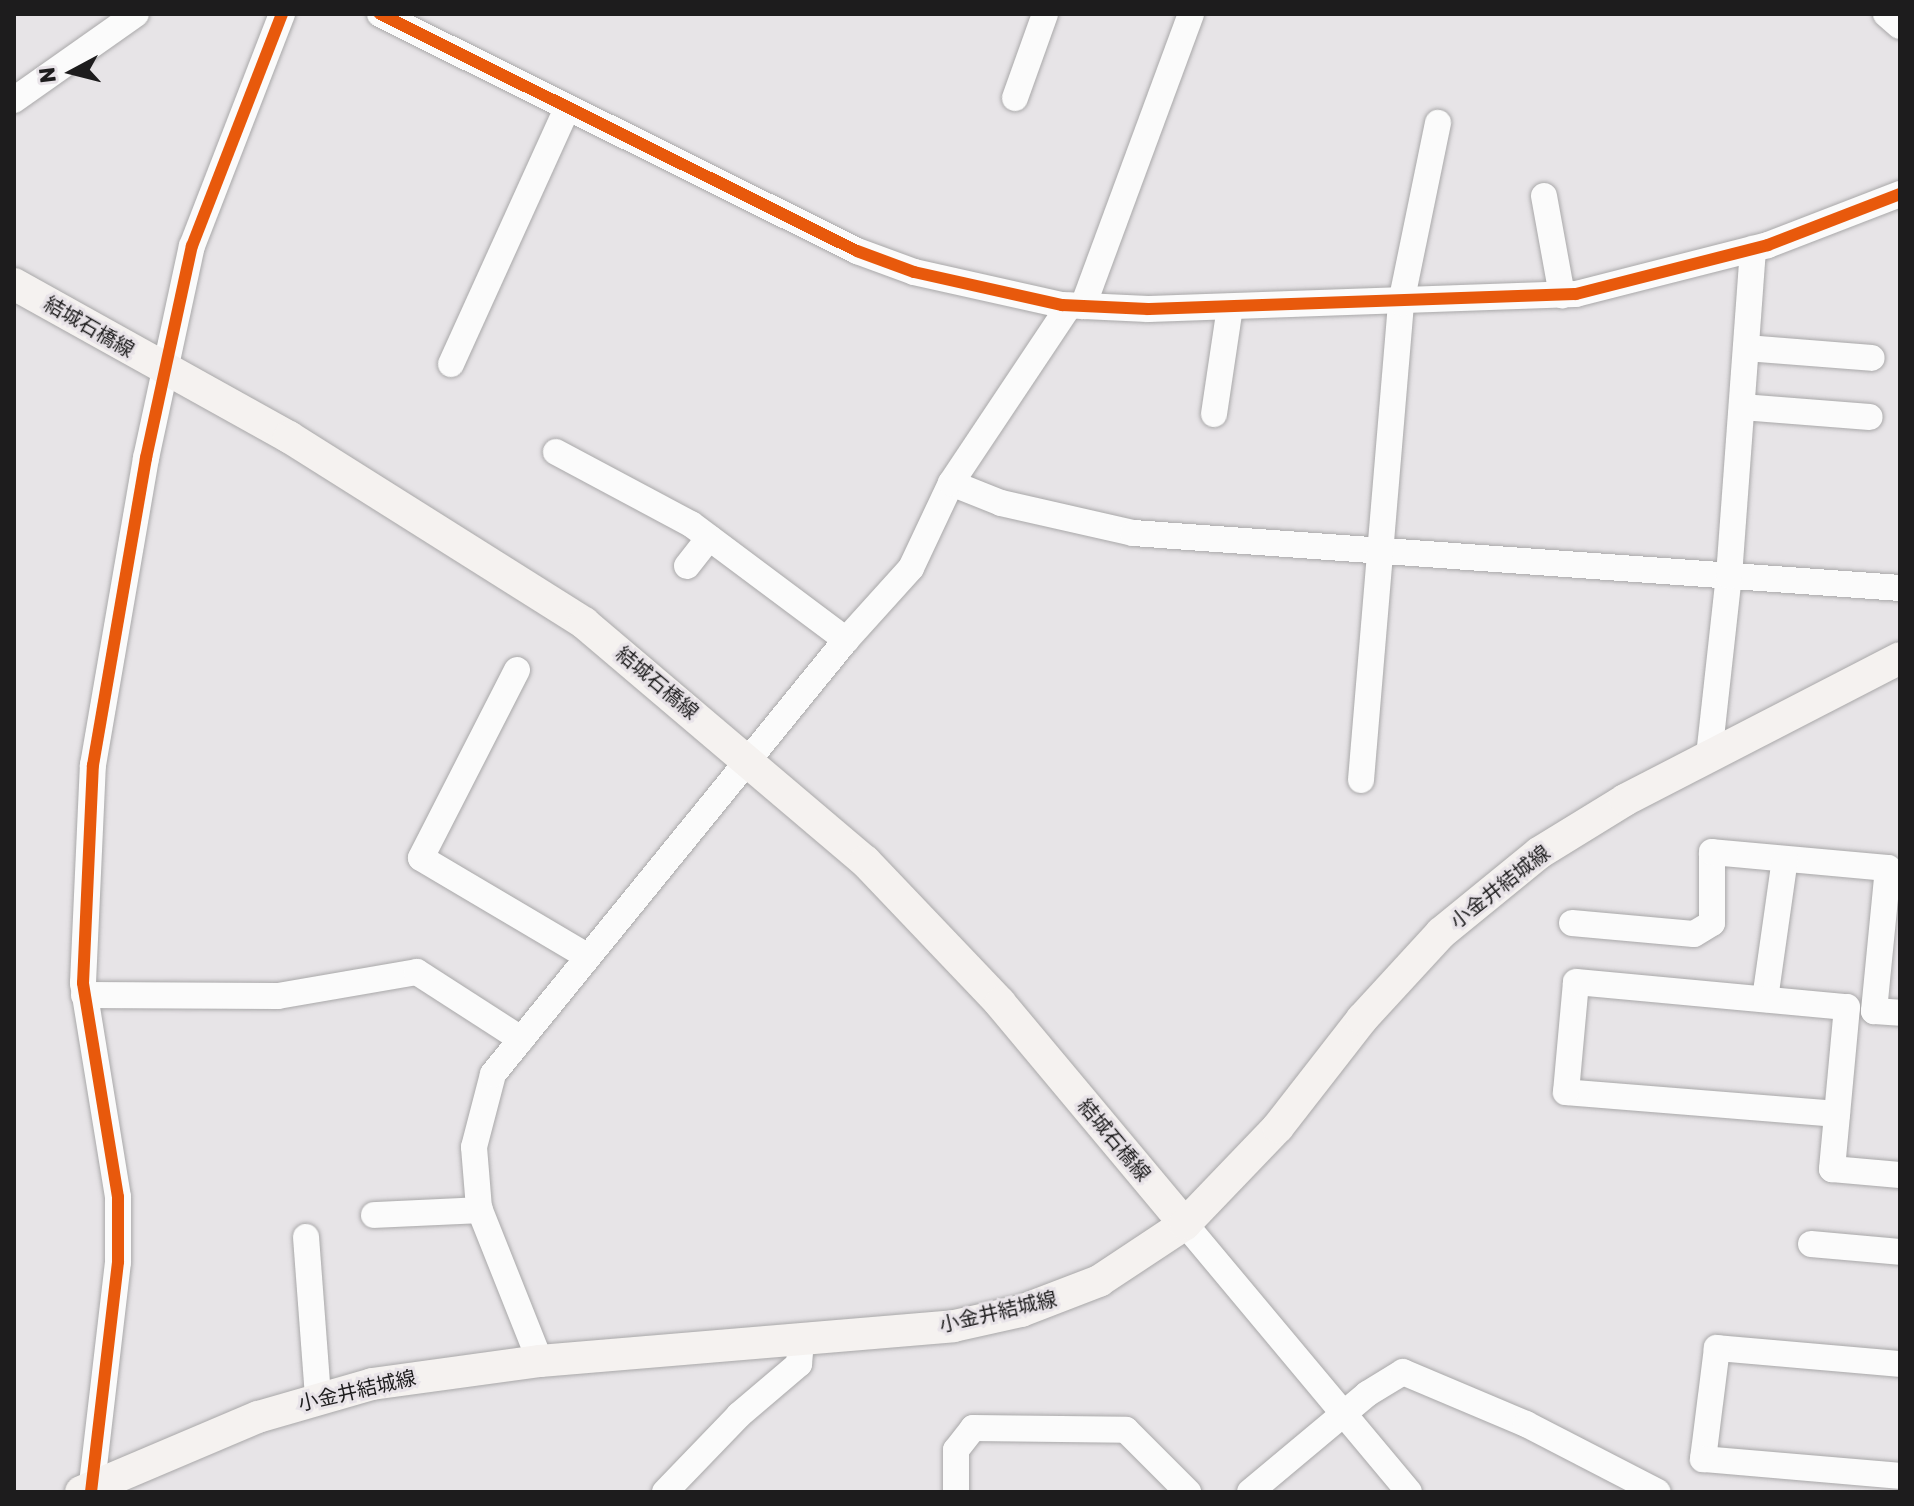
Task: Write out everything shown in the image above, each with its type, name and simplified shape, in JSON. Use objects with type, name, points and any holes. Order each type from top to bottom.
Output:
[{"type":"main road","name":"結城石橋線","points":[[14,284],[165,371],[289,437],[572,615],[752,761],[926,923],[1185,1224]]},
{"type":"main road","name":"小金井結城線","points":[[88,1490],[258,1417],[318,1398],[435,1373],[540,1361],[954,1326],[1021,1311],[1099,1281],[1185,1224],[1278,1127],[1362,1019],[1441,933],[1539,853],[1709,756],[1900,658]]},
{"type":"street","points":[[14,100],[136,14]]},
{"type":"street","points":[[88,1490],[118,1262],[118,1197],[84,995],[93,765],[165,371],[192,246],[282,14]]},
{"type":"street","points":[[380,14],[857,251],[914,272],[1076,306],[1230,307],[1562,295],[1753,249],[1900,194]]},
{"type":"street","points":[[1015,98],[1045,14]]},
{"type":"street","points":[[540,1361],[480,1210],[474,1147],[493,1074],[587,956],[752,761],[846,640],[911,568],[951,483],[1076,306],[1191,14]]},
{"type":"street","points":[[1886,14],[1900,26]]},
{"type":"street","points":[[451,364],[567,108]]},
{"type":"street","points":[[1361,780],[1377,550],[1401,303],[1438,123]]},
{"type":"street","points":[[1544,196],[1562,295]]},
{"type":"street","points":[[1709,756],[1729,576],[1753,249]]},
{"type":"street","points":[[1214,414],[1230,307]]},
{"type":"street","points":[[1746,348],[1872,358]]},
{"type":"street","points":[[1742,407],[1870,417]]},
{"type":"street","points":[[556,452],[709,538],[846,640]]},
{"type":"street","points":[[951,483],[1001,503],[1133,533],[1900,588]]},
{"type":"street","points":[[687,566],[709,538]]},
{"type":"street","points":[[517,670],[421,858],[587,956]]},
{"type":"street","points":[[1572,923],[1694,934],[1712,923],[1712,852],[1894,868],[1874,1011],[1900,1013]]},
{"type":"street","points":[[1765,999],[1785,859]]},
{"type":"street","points":[[84,995],[278,996],[417,972],[521,1039]]},
{"type":"street","points":[[1837,1114],[1566,1092],[1576,982],[1847,1007],[1832,1169],[1900,1175]]},
{"type":"street","points":[[374,1215],[480,1210]]},
{"type":"street","points":[[1185,1224],[1409,1492]]},
{"type":"street","points":[[306,1237],[318,1398]]},
{"type":"street","points":[[1811,1244],[1900,1252]]},
{"type":"street","points":[[678,1487],[739,1415],[799,1364],[801,1341]]},
{"type":"street","points":[[1900,1364],[1717,1348],[1703,1459],[1836,1482],[1900,1476]]},
{"type":"street","points":[[1250,1492],[1344,1414],[1403,1372],[1526,1424],[1658,1492]]},
{"type":"street","points":[[956,1492],[956,1450],[973,1428],[1126,1430],[1188,1492]]},
{"type":"cycle path","points":[[91,1492],[118,1262],[118,1197],[83,983],[93,765],[146,458],[192,246],[282,14]]},
{"type":"cycle path","points":[[380,14],[857,251],[914,272],[1062,305],[1148,309],[1576,294],[1768,245],[1900,194]]}]
